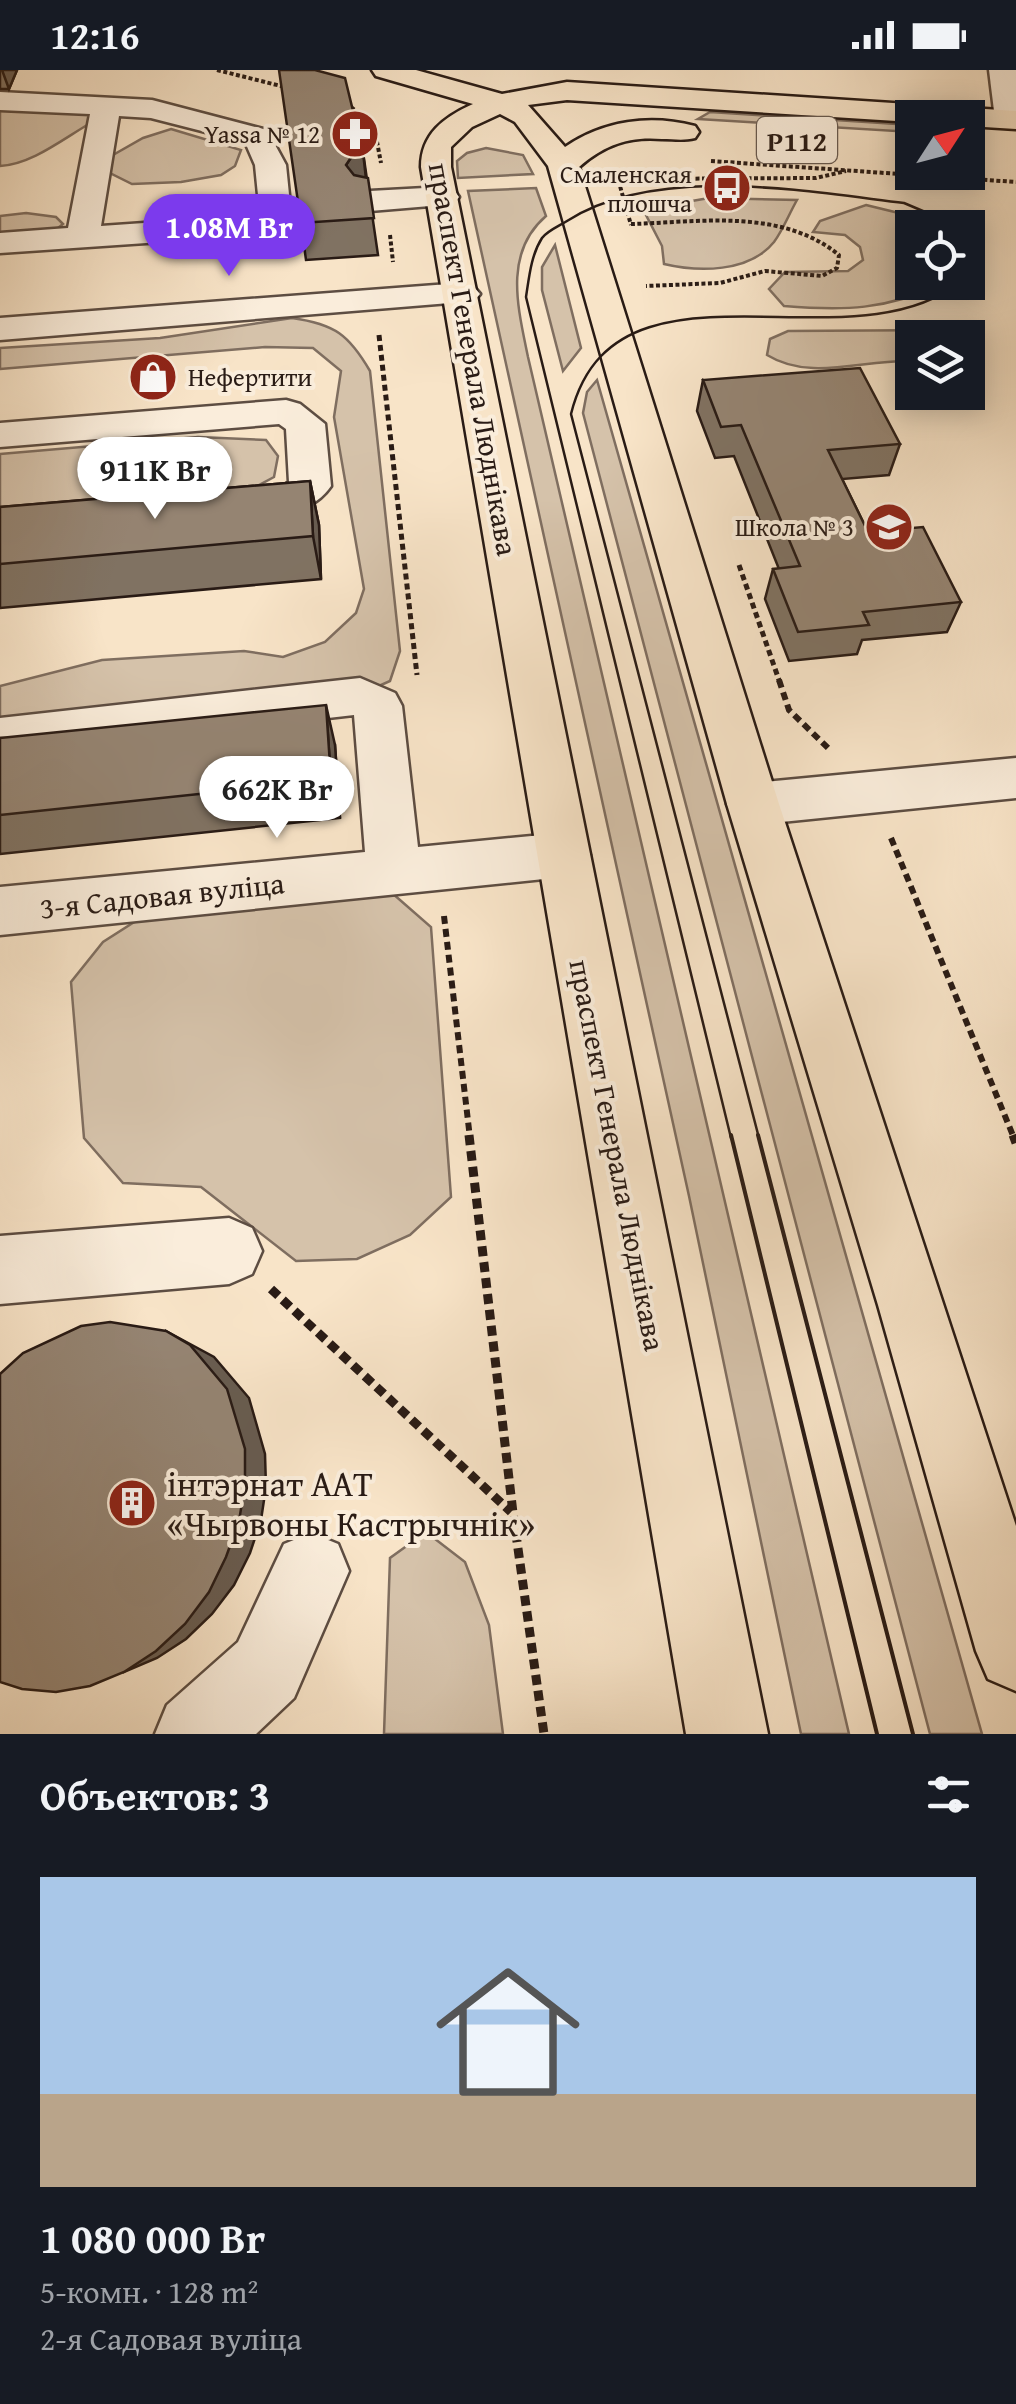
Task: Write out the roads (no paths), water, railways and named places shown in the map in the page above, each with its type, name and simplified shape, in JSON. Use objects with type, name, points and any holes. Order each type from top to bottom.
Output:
[{"type":"main road","name":"Р112","points":[[467,70],[694,88],[895,110]]},
{"type":"main road","name":"Р112","points":[[368,79],[504,104],[689,146],[718,134]]},
{"type":"main road","points":[[368,79],[392,100]]},
{"type":"main road","points":[[504,104],[567,90],[895,112]]},
{"type":"main road","points":[[504,104],[525,116],[563,165],[753,804],[912,1305],[1016,1651]]},
{"type":"main road","name":"праспект Генерала Люднікава","points":[[504,104],[457,123],[440,172],[562,855],[727,1734]]},
{"type":"main road","points":[[419,117],[430,128],[440,172]]},
{"type":"main road","name":"Р112","points":[[985,118],[1013,120]]},
{"type":"main road","points":[[563,165],[589,144],[618,130],[637,127],[689,146]]},
{"type":"street","points":[[970,71],[1002,71],[1013,120]]},
{"type":"street","points":[[0,101],[152,109],[256,136],[265,144],[276,206],[276,224],[85,226],[0,243]]},
{"type":"street","points":[[85,226],[106,105]]},
{"type":"street","points":[[370,201],[440,172]]},
{"type":"street","points":[[276,206],[316,204]]},
{"type":"street","points":[[0,330],[462,294]]},
{"type":"street","points":[[0,435],[286,412],[304,424],[310,486],[294,499],[196,508]]},
{"type":"street","points":[[0,737],[360,696],[378,706],[394,872]]},
{"type":"street","points":[[753,804],[1016,778]]},
{"type":"street","name":"3-я Садовая вуліца","points":[[0,912],[562,855]]},
{"type":"street","points":[[0,1270],[229,1251]]},
{"type":"street","points":[[196,1734],[266,1670],[312,1571]]},
{"type":"tram line","points":[[731,1138],[526,297],[531,267],[542,238],[550,231],[603,203],[643,192],[686,187],[777,188],[904,203],[921,210]]},
{"type":"tram line","points":[[759,1138],[571,414],[596,362],[634,333],[684,320],[858,316],[913,306],[925,300]]},
{"type":"tram line","points":[[731,1135],[877,1734]]},
{"type":"tram line","points":[[758,1135],[913,1734]]},
{"type":"place","name":"Yassa № 12","points":[[355,134]]},
{"type":"place","name":"Смаленская плошча","points":[[727,188]]},
{"type":"place","name":"Нефертити","points":[[153,377]]},
{"type":"place","name":"Школа № 3","points":[[889,527]]},
{"type":"place","name":"інтэрнат ААТ «Чырвоны Кастрычнік»","points":[[132,1503]]}]
